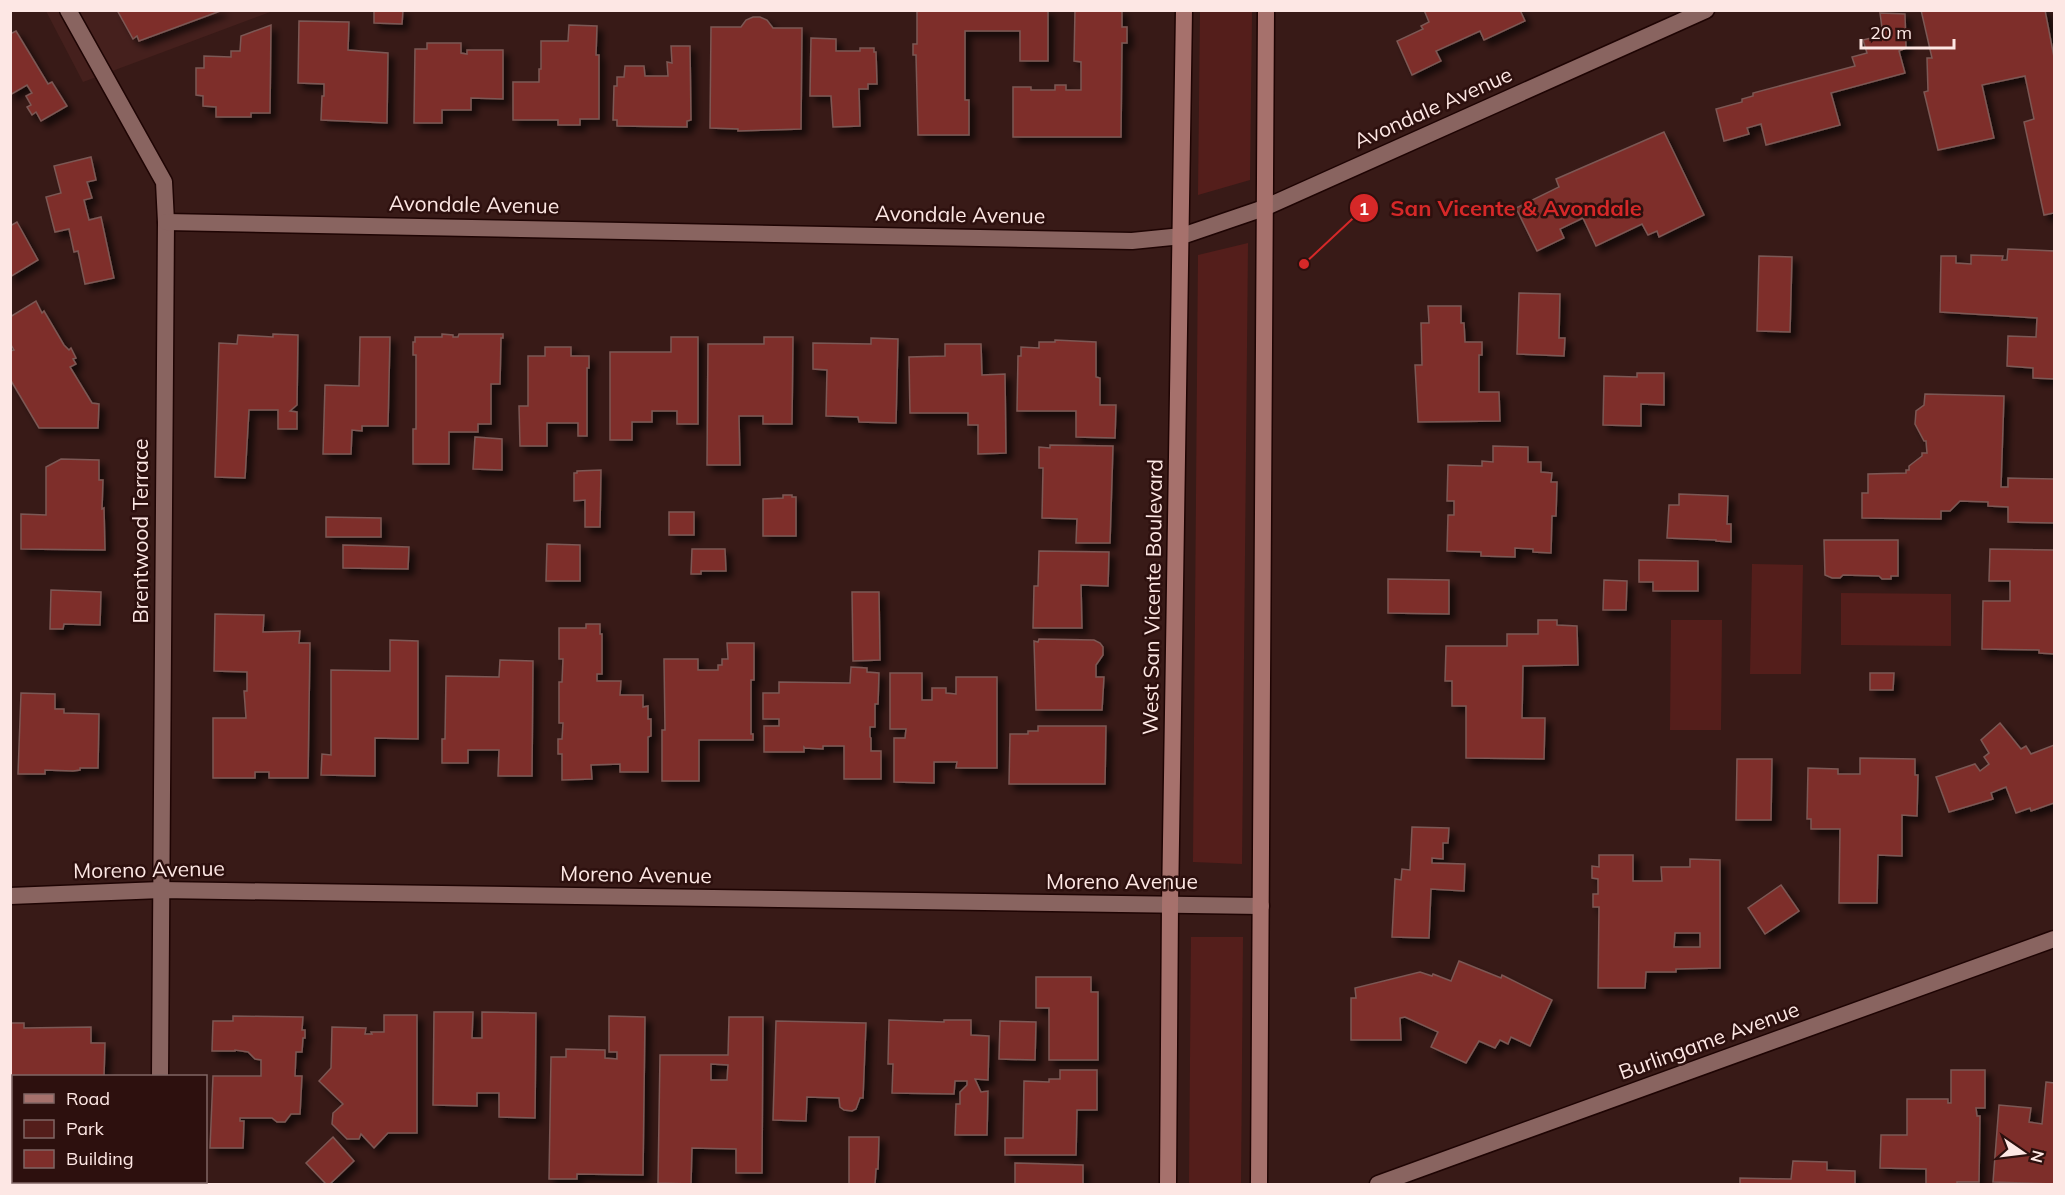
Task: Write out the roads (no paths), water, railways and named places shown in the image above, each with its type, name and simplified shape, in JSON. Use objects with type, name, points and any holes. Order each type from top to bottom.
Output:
[{"type":"main road","name":"West San Vicente Boulevard","points":[[1168,1185],[1170,905],[1184,10]]},
{"type":"main road","points":[[1259,1185],[1266,10]]},
{"type":"street","name":"Brentwood Terrace","points":[[68,10],[164,182],[166,222],[160,1075]]},
{"type":"street","name":"Avondale Avenue","points":[[166,222],[1132,241],[1182,236],[1264,208],[1706,10]]},
{"type":"street","name":"Moreno Avenue","points":[[10,896],[161,890],[1261,906]]},
{"type":"street","name":"Burlingame Avenue","points":[[1378,1185],[2055,939]]},
{"type":"place","name":"San Vicente & Avondale","points":[[1304,264]]}]
